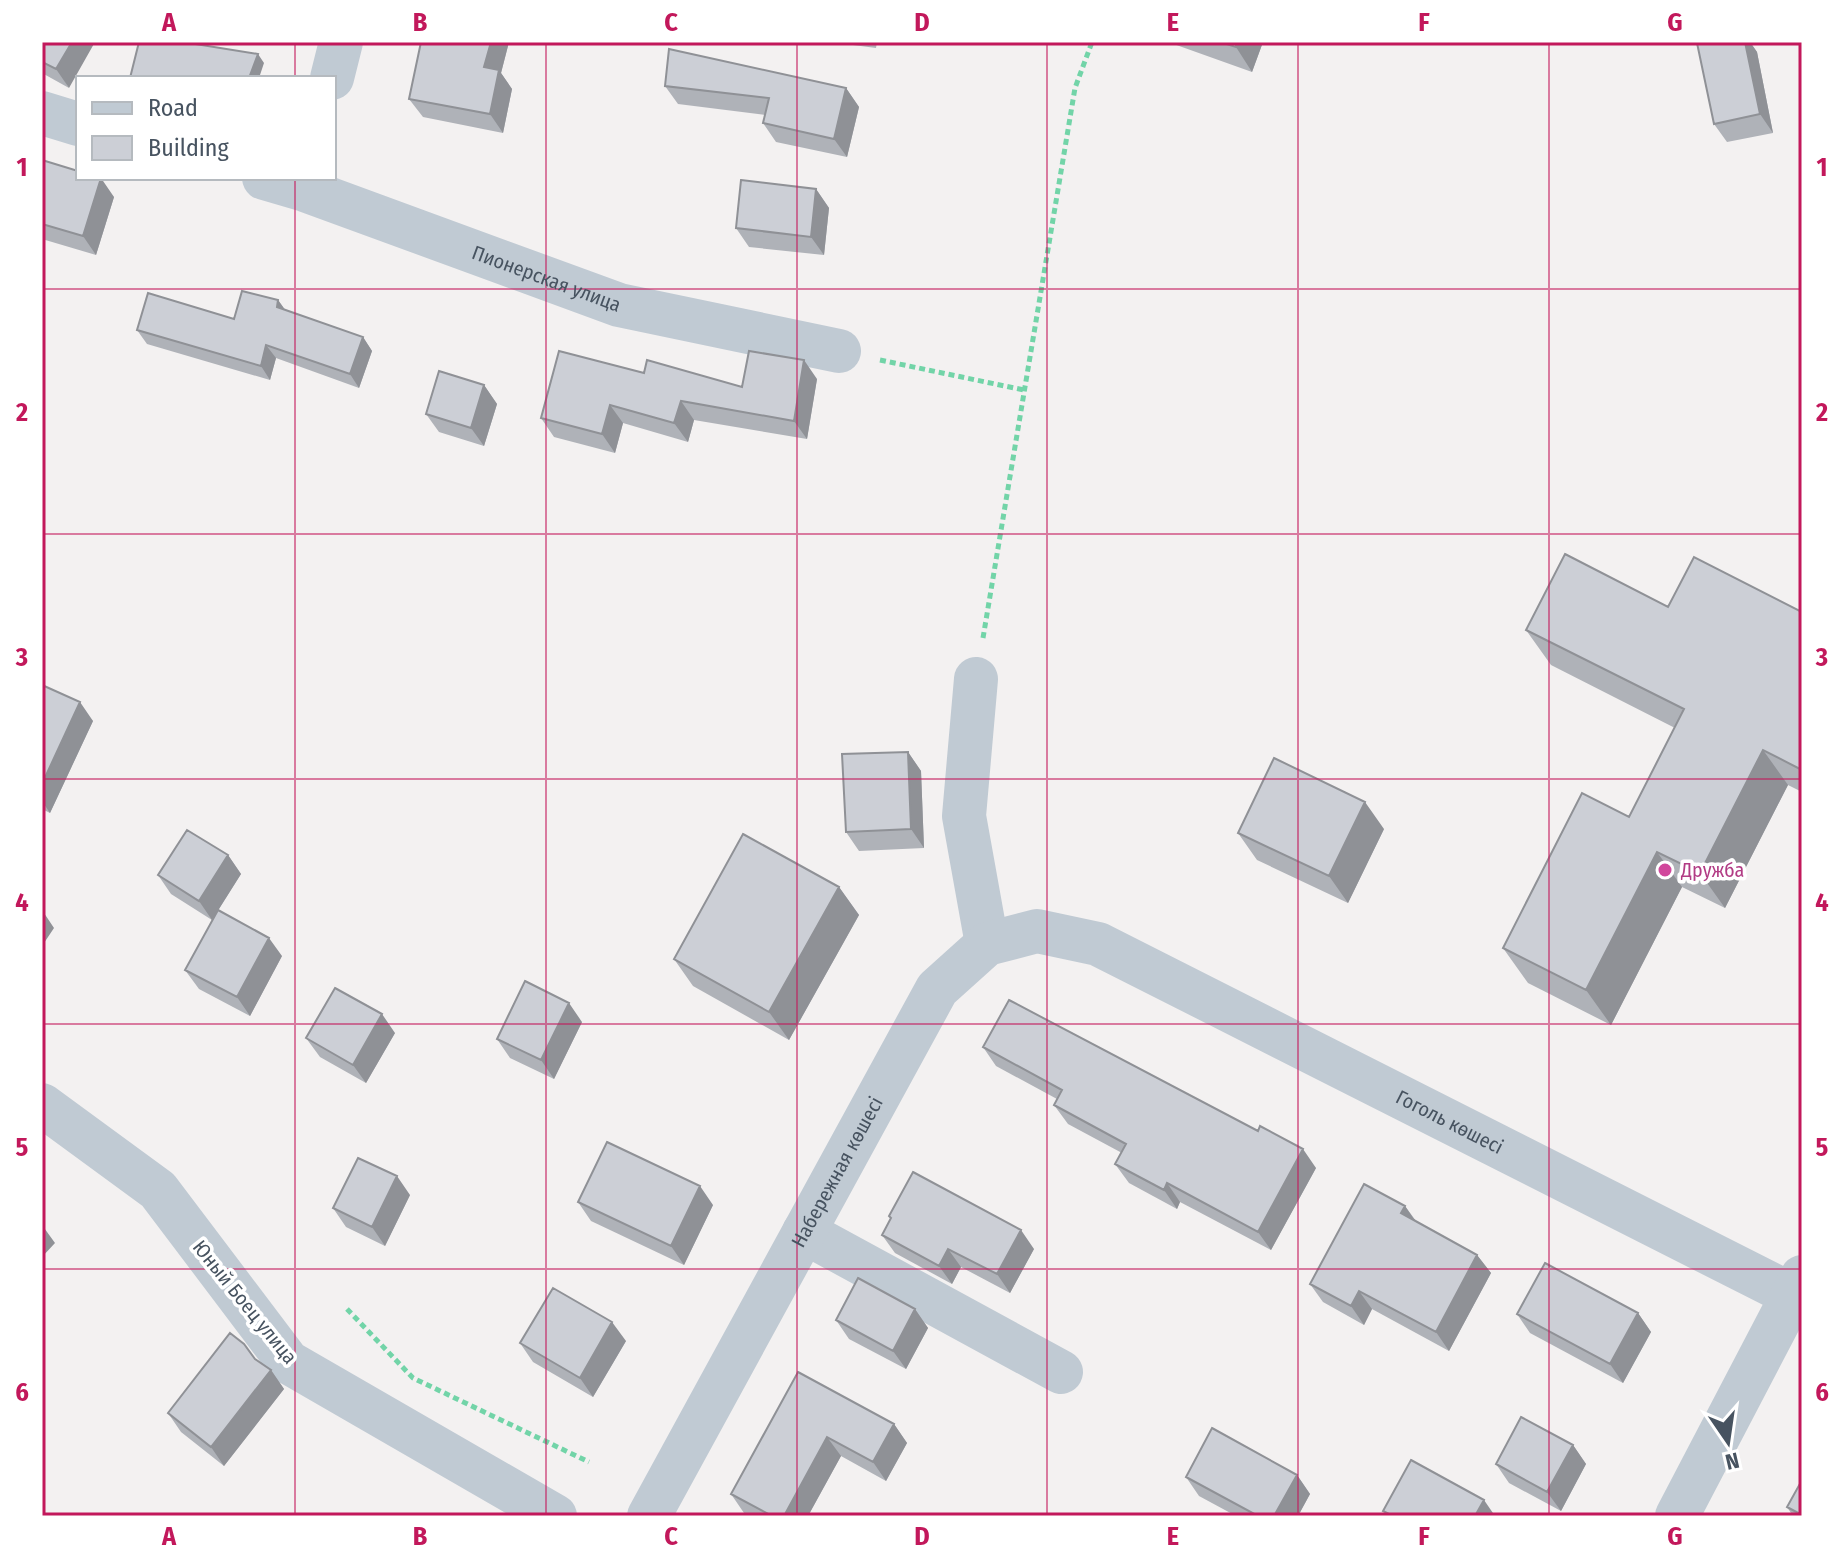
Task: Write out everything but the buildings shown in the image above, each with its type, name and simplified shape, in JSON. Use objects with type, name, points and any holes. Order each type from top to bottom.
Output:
[{"type":"street","points":[[332,76],[341,42]]},
{"type":"street","points":[[42,113],[76,123]]},
{"type":"street","name":"Пионерская улица","points":[[278,180],[306,184],[619,305],[839,351]]},
{"type":"street","points":[[976,679],[964,816],[987,944]]},
{"type":"street","name":"Набережная көшесі","points":[[649,1516],[937,989],[987,944],[1037,931],[1098,944]]},
{"type":"street","name":"Гоголь көшесі","points":[[1098,944],[1799,1291]]},
{"type":"street","name":"Юный Боец улица","points":[[42,1105],[158,1190],[288,1362],[555,1516]]},
{"type":"street","points":[[804,1232],[1061,1372]]},
{"type":"street","points":[[1677,1516],[1799,1291]]},
{"type":"path","points":[[976,679],[1075,88],[1092,42]]},
{"type":"path","points":[[839,351],[1024,390]]},
{"type":"path","points":[[347,1309],[413,1378],[589,1462]]},
{"type":"place","name":"Дружба","points":[[1665,870]]}]
